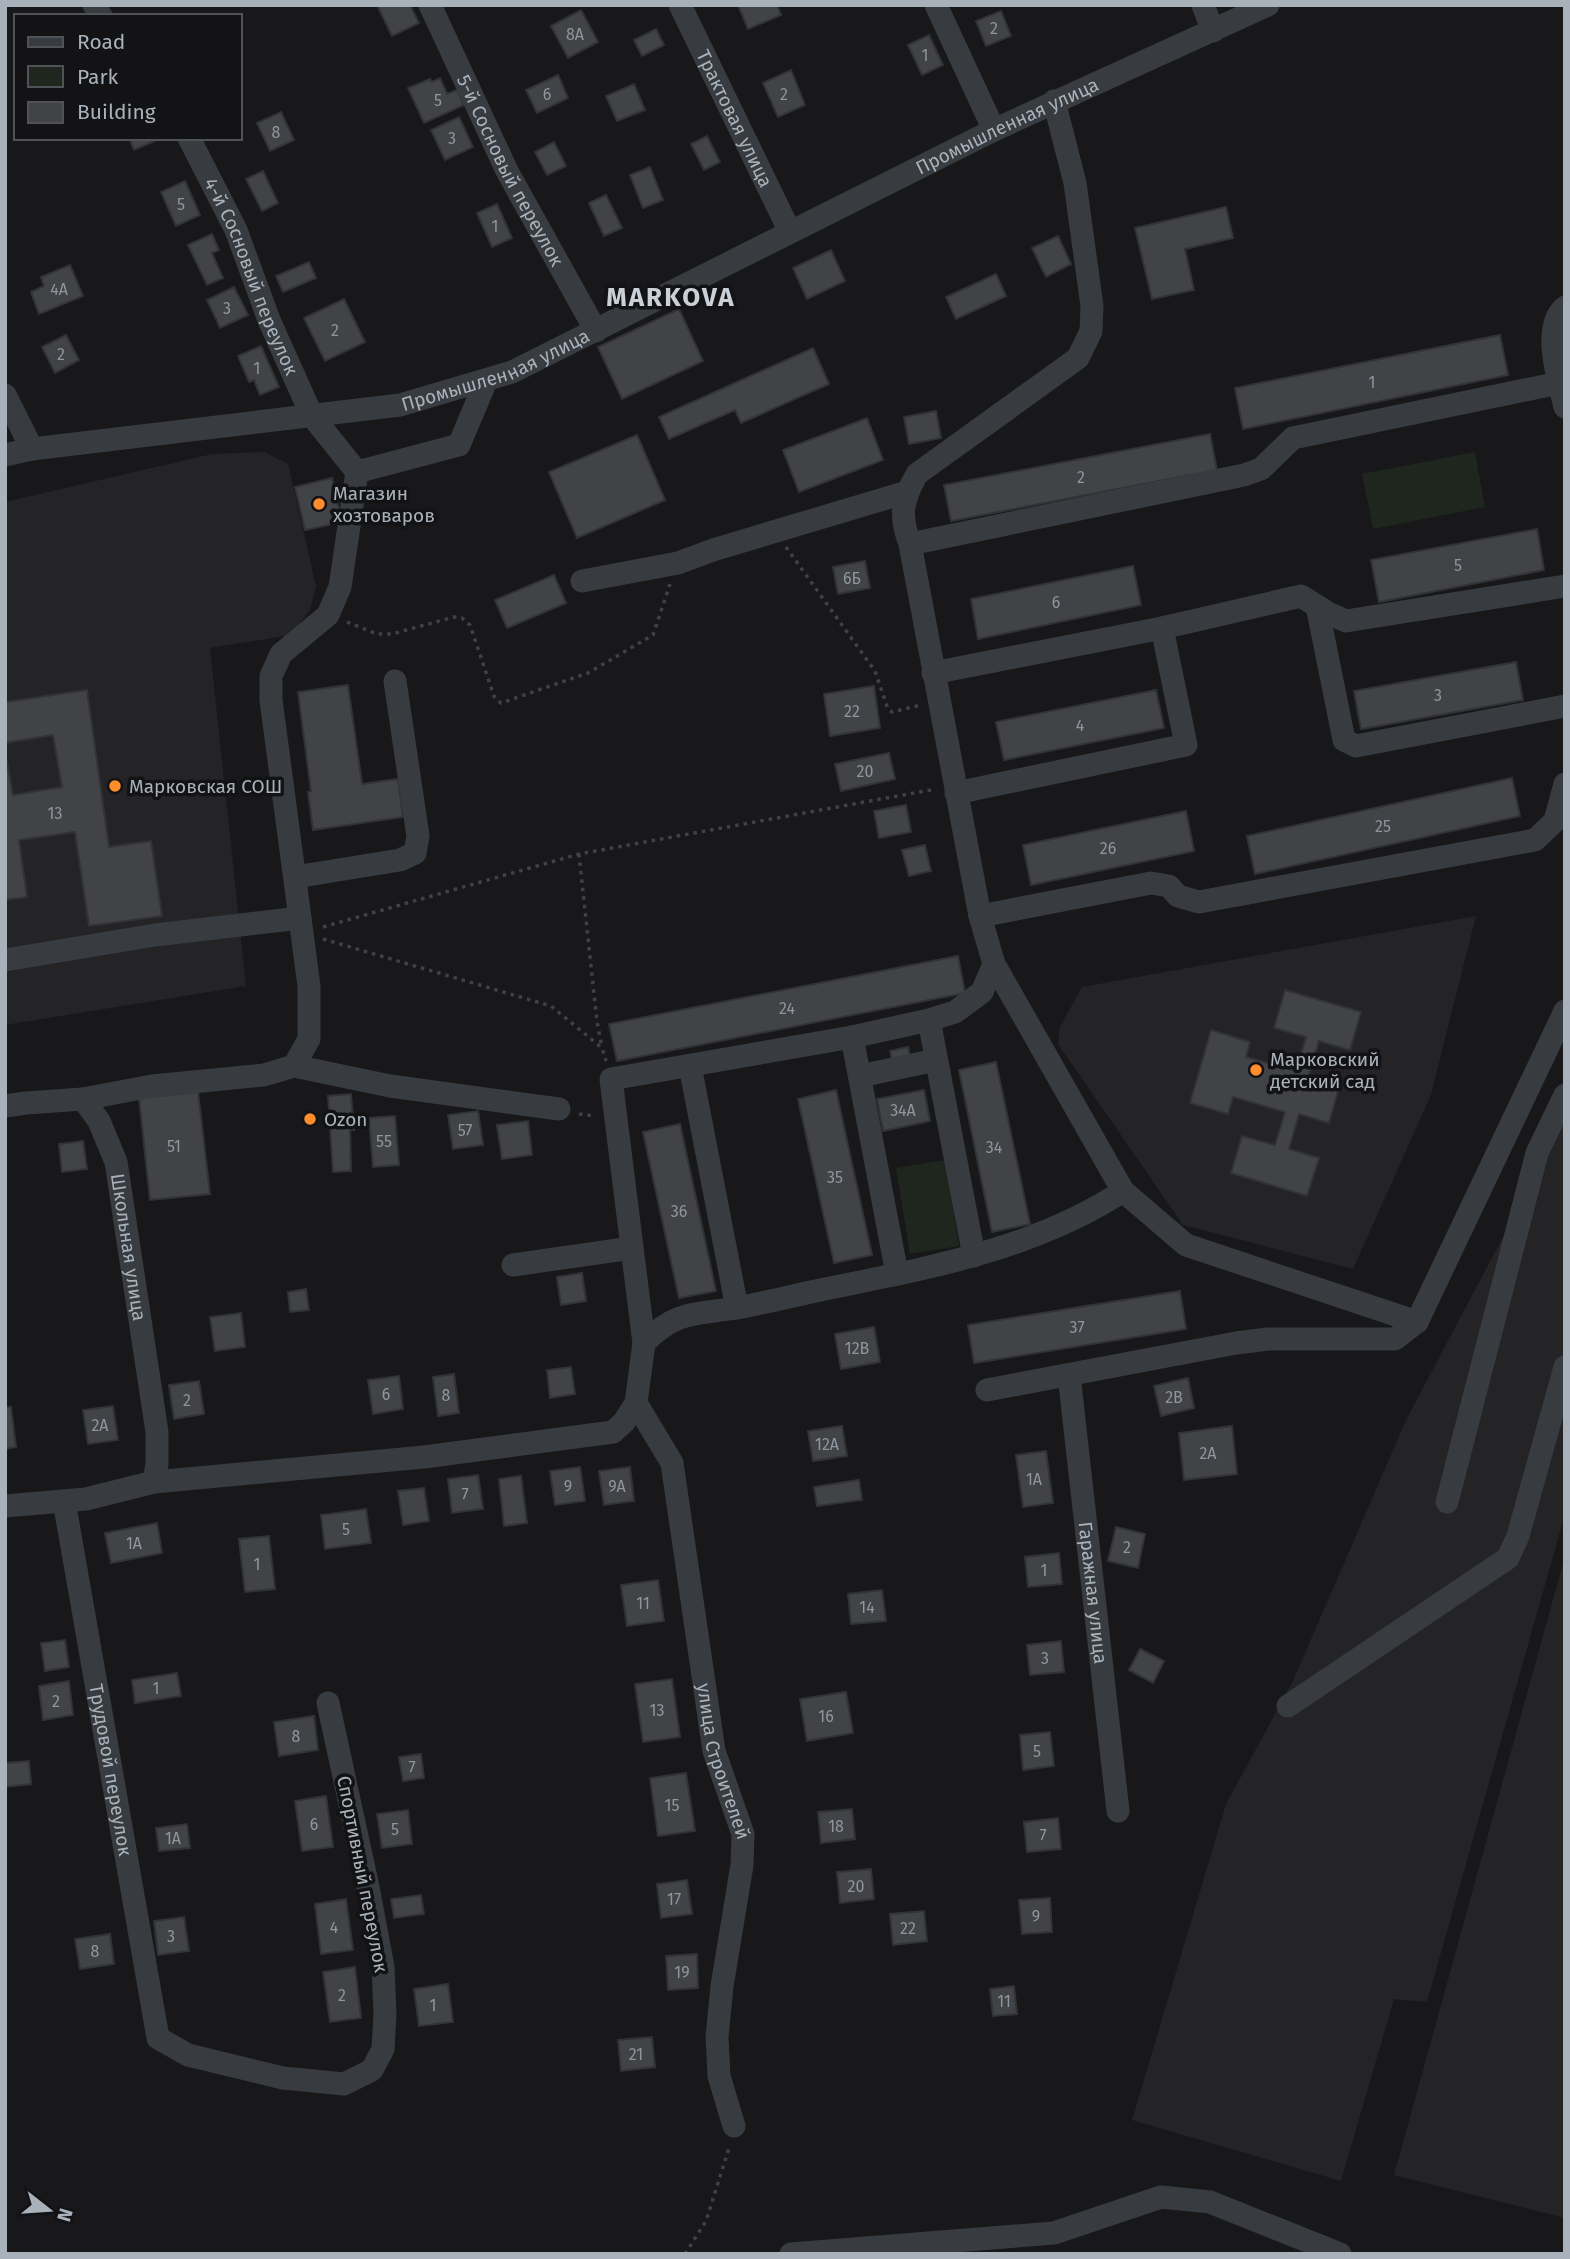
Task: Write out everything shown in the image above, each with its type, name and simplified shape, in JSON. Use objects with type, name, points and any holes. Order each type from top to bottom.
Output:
[{"type":"street","name":"5-й Сосновый переулок","points":[[430,5],[507,171],[596,331]]},
{"type":"street","name":"Трактовая улица","points":[[680,5],[790,232]]},
{"type":"street","points":[[936,5],[994,130]]},
{"type":"street","points":[[1203,5],[1213,32]]},
{"type":"street","name":"Промышленная улица","points":[[5,455],[32,449],[400,405],[512,372],[994,130],[1268,5]]},
{"type":"street","points":[[1054,102],[1075,183],[1093,306],[1091,331],[1078,358],[917,474],[907,492],[902,509],[980,916],[994,964],[1123,1191],[1186,1245],[1417,1322]]},
{"type":"street","name":"4-й Сосновый переулок","points":[[190,140],[236,230],[269,320],[312,416],[357,472]]},
{"type":"street","points":[[1565,307],[1560,311],[1553,332],[1553,352],[1565,407]]},
{"type":"street","points":[[294,1066],[309,1038],[309,986],[271,700],[271,676],[281,654],[328,615],[340,587],[357,472],[459,445],[485,381]]},
{"type":"street","points":[[910,544],[1244,475],[1261,469],[1293,438],[1559,383]]},
{"type":"street","points":[[5,395],[32,449]]},
{"type":"street","points":[[582,581],[678,563],[907,492]]},
{"type":"street","points":[[933,673],[1162,628],[1301,596],[1346,621],[1565,586]]},
{"type":"street","points":[[1317,606],[1343,740],[1356,746],[1565,706]]},
{"type":"street","points":[[956,789],[1186,745],[1162,628]]},
{"type":"street","points":[[295,877],[400,860],[415,853],[418,836],[395,681]]},
{"type":"street","points":[[980,916],[1151,883],[1169,886],[1178,896],[1199,902],[1535,840],[1555,821],[1565,784]]},
{"type":"street","points":[[5,960],[155,935],[301,925]]},
{"type":"street","points":[[5,1506],[86,1499],[154,1482],[424,1457],[613,1432],[624,1422],[636,1404],[644,1343],[611,1079],[852,1037],[929,1020],[955,1012],[982,992],[994,964]]},
{"type":"street","points":[[987,1390],[1268,1339],[1395,1339],[1417,1322],[1565,1011]]},
{"type":"street","points":[[929,1020],[974,1256]]},
{"type":"street","points":[[852,1037],[897,1274]]},
{"type":"street","points":[[860,1076],[936,1060]]},
{"type":"street","points":[[5,1106],[26,1102],[83,1099],[152,1086],[264,1075],[294,1066],[390,1086],[559,1109]]},
{"type":"street","points":[[690,1066],[737,1308]]},
{"type":"street","points":[[1447,1502],[1537,1153],[1565,1096]]},
{"type":"street","name":"Школьная улица","points":[[83,1099],[99,1121],[116,1162],[157,1432],[154,1482]]},
{"type":"street","points":[[644,1343],[660,1327],[687,1314],[737,1308],[974,1256],[1093,1211],[1123,1191]]},
{"type":"street","points":[[513,1265],[632,1248]]},
{"type":"street","points":[[1288,1706],[1508,1558],[1518,1536],[1565,1367]]},
{"type":"street","name":"Гаражная улица","points":[[1069,1375],[1118,1811]]},
{"type":"street","name":"улица Строителей","points":[[636,1404],[672,1463],[714,1751],[743,1834],[742,1865],[722,1986],[717,2037],[719,2076],[734,2126]]},
{"type":"street","name":"Трудовой переулок","points":[[64,1501],[158,2038]]},
{"type":"street","name":"Спортивный переулок","points":[[158,2038],[188,2054],[283,2078],[344,2084],[372,2070],[383,2049],[383,1966],[328,1703]]},
{"type":"street","points":[[791,2254],[1054,2233],[1161,2197],[1210,2202],[1340,2254]]},
{"type":"path","points":[[775,531],[875,671],[888,709],[892,712],[939,701]]},
{"type":"path","points":[[328,615],[377,634],[392,634],[454,617],[462,618],[470,625],[495,699],[501,703],[588,673],[653,635],[678,563]]},
{"type":"path","points":[[301,925],[579,854],[956,789]]},
{"type":"path","points":[[579,854],[597,1022],[611,1079]]},
{"type":"path","points":[[301,925],[551,1006],[602,1048]]},
{"type":"path","points":[[559,1109],[585,1116],[616,1116]]},
{"type":"path","points":[[685,2254],[706,2221],[726,2163],[734,2126]]},
{"type":"shaded area","name":"Марковская СОШ","points":[[264,452],[288,464],[316,586],[310,610],[291,635],[210,648],[246,986],[5,1025],[5,502],[212,454]]},
{"type":"shaded area","name":"Марковский детский сад","points":[[1476,916],[1431,1095],[1353,1269],[1183,1225],[1058,1044],[1060,1027],[1082,987]]},
{"type":"shaded area","points":[[1565,1112],[1565,1514],[1427,2002],[1394,1999],[1341,2181],[1132,2120],[1226,1804],[1292,1683],[1407,1418],[1555,1139]]},
{"type":"shaded area","points":[[1565,1556],[1565,2218],[1394,2175]]},
{"type":"green space","points":[[1475,452],[1485,507],[1373,529],[1362,474]]},
{"type":"green space","points":[[945,1160],[959,1246],[910,1254],[896,1168]]},
{"type":"building","points":[[377,5],[410,5],[419,23],[392,36]]},
{"type":"building","points":[[738,5],[777,5],[781,15],[748,29]]},
{"type":"building","points":[[581,10],[598,42],[568,58],[551,26]]},
{"type":"building","points":[[1001,11],[1011,36],[986,46],[976,21]]},
{"type":"building","points":[[656,29],[664,45],[642,56],[634,40]]},
{"type":"building","points":[[929,35],[943,65],[922,75],[908,45]]},
{"type":"building","points":[[791,70],[805,105],[778,117],[763,83]]},
{"type":"building","points":[[558,75],[568,98],[537,113],[526,90]]},
{"type":"building","points":[[440,78],[447,94],[457,90],[464,105],[424,123],[408,88]]},
{"type":"building","points":[[634,84],[645,110],[617,121],[606,96]]},
{"type":"building","points":[[281,112],[294,140],[270,151],[257,123]]},
{"type":"building","points":[[459,117],[473,147],[445,160],[431,130]]},
{"type":"building","points":[[707,136],[720,162],[704,170],[691,144]]},
{"type":"building","points":[[130,140],[156,140],[134,150]]},
{"type":"building","points":[[554,142],[566,166],[547,175],[535,152]]},
{"type":"building","points":[[650,167],[663,200],[643,208],[630,175]]},
{"type":"building","points":[[263,171],[278,203],[262,211],[246,179]]},
{"type":"building","points":[[185,181],[200,215],[176,226],[161,192]]},
{"type":"building","points":[[606,195],[622,228],[604,236],[589,203]]},
{"type":"building","points":[[497,204],[512,238],[492,247],[477,213]]},
{"type":"building","points":[[1226,207],[1233,238],[1185,249],[1194,290],[1152,299],[1135,228]]},
{"type":"building","points":[[212,234],[219,250],[212,253],[223,278],[207,285],[188,245]]},
{"type":"building","points":[[1058,236],[1071,264],[1046,277],[1032,248]]},
{"type":"building","points":[[831,250],[845,281],[807,299],[793,268]]},
{"type":"building","points":[[309,262],[316,278],[283,292],[276,276]]},
{"type":"building","points":[[70,265],[83,296],[39,314],[31,292],[44,286],[41,277]]},
{"type":"building","points":[[996,274],[1006,296],[956,319],[946,297]]},
{"type":"building","points":[[234,287],[248,315],[220,328],[207,300]]},
{"type":"building","points":[[344,299],[365,342],[325,361],[304,318]]},
{"type":"building","points":[[679,309],[703,361],[622,399],[598,347]]},
{"type":"building","points":[[66,335],[79,360],[55,373],[42,347]]},
{"type":"building","points":[[1500,335],[1508,375],[1243,429],[1235,388]]},
{"type":"building","points":[[261,346],[279,387],[260,395],[254,380],[249,382],[238,356]]},
{"type":"building","points":[[813,348],[829,384],[741,423],[735,410],[669,439],[659,417]]},
{"type":"building","points":[[936,411],[941,438],[909,444],[904,417]]},
{"type":"building","points":[[867,418],[883,460],[799,492],[783,450]]},
{"type":"building","points":[[1210,434],[1217,470],[951,521],[944,485]]},
{"type":"building","points":[[637,435],[665,500],[577,538],[549,472]]},
{"type":"building","name":"Магазин хозтоваров","points":[[332,478],[342,522],[305,530],[295,487]]},
{"type":"building","points":[[1537,529],[1544,570],[1379,602],[1371,560]]},
{"type":"building","points":[[865,561],[870,588],[838,594],[833,567]]},
{"type":"building","points":[[1133,566],[1141,605],[978,639],[971,599]]},
{"type":"building","points":[[554,575],[566,603],[507,628],[495,600]]},
{"type":"building","points":[[1516,662],[1523,700],[1361,729],[1354,691]]},
{"type":"building","points":[[348,685],[362,784],[398,779],[403,817],[313,830],[308,792],[311,791],[298,692]]},
{"type":"building","points":[[874,686],[880,728],[830,736],[824,694]]},
{"type":"building","points":[[87,690],[109,847],[151,841],[162,916],[89,926],[75,832],[19,840],[27,897],[5,900],[5,751],[13,795],[62,787],[53,735],[5,743],[5,702]]},
{"type":"building","points":[[1156,690],[1164,728],[1004,760],[996,722]]},
{"type":"building","points":[[889,753],[895,779],[841,791],[835,764]]},
{"type":"building","points":[[1512,778],[1520,816],[1255,874],[1247,836]]},
{"type":"building","points":[[906,805],[911,832],[879,838],[874,811]]},
{"type":"building","points":[[1186,811],[1194,851],[1031,885],[1023,845]]},
{"type":"building","points":[[925,845],[931,871],[909,876],[902,850]]},
{"type":"building","points":[[958,956],[965,993],[617,1061],[609,1024]]},
{"type":"building","points":[[1285,990],[1361,1012],[1350,1050],[1319,1041],[1309,1075],[1340,1084],[1329,1123],[1299,1114],[1289,1149],[1319,1158],[1307,1196],[1231,1173],[1242,1136],[1275,1145],[1285,1112],[1233,1097],[1228,1114],[1190,1103],[1211,1030],[1250,1042],[1246,1057],[1296,1071],[1306,1037],[1274,1028]]},
{"type":"building","points":[[908,1047],[910,1057],[892,1061],[890,1051]]},
{"type":"building","points":[[996,1062],[1030,1224],[992,1232],[959,1070]]},
{"type":"building","points":[[836,1090],[872,1255],[834,1263],[798,1099]]},
{"type":"building","points":[[924,1090],[930,1121],[883,1131],[877,1099]]},
{"type":"building","points":[[198,1092],[210,1194],[150,1200],[139,1098]]},
{"type":"building","points":[[351,1094],[354,1130],[350,1130],[351,1171],[333,1172],[328,1096]]},
{"type":"building","points":[[478,1111],[483,1145],[453,1149],[448,1115]]},
{"type":"building","points":[[395,1116],[399,1165],[373,1167],[369,1118]]},
{"type":"building","points":[[528,1121],[532,1155],[502,1159],[497,1125]]},
{"type":"building","points":[[680,1124],[716,1291],[679,1298],[643,1132]]},
{"type":"building","points":[[83,1141],[87,1169],[62,1172],[59,1144]]},
{"type":"building","points":[[582,1273],[586,1301],[561,1305],[557,1277]]},
{"type":"building","points":[[306,1289],[309,1310],[290,1312],[288,1292]]},
{"type":"building","points":[[1180,1291],[1186,1329],[974,1363],[968,1325]]},
{"type":"building","points":[[241,1313],[245,1347],[215,1351],[210,1317]]},
{"type":"building","points":[[874,1327],[880,1362],[841,1369],[835,1334]]},
{"type":"building","points":[[571,1367],[575,1394],[550,1398],[547,1370]]},
{"type":"building","points":[[454,1374],[459,1413],[438,1416],[433,1377]]},
{"type":"building","points":[[399,1376],[403,1409],[373,1414],[368,1380]]},
{"type":"building","points":[[1188,1378],[1194,1408],[1161,1416],[1154,1386]]},
{"type":"building","points":[[199,1381],[204,1414],[174,1419],[169,1385]]},
{"type":"building","points":[[113,1406],[118,1440],[88,1444],[83,1410]]},
{"type":"building","points":[[5,1407],[11,1407],[16,1447],[5,1449]]},
{"type":"building","points":[[842,1426],[847,1456],[813,1461],[808,1431]]},
{"type":"building","points":[[1232,1426],[1237,1474],[1184,1480],[1179,1433]]},
{"type":"building","points":[[1046,1451],[1053,1503],[1023,1507],[1016,1455]]},
{"type":"building","points":[[580,1467],[585,1501],[555,1505],[550,1471]]},
{"type":"building","points":[[630,1467],[634,1501],[604,1505],[599,1471]]},
{"type":"building","points":[[478,1475],[483,1509],[452,1513],[448,1479]]},
{"type":"building","points":[[521,1476],[527,1523],[504,1526],[499,1479]]},
{"type":"building","points":[[859,1480],[862,1500],[817,1506],[814,1487]]},
{"type":"building","points":[[424,1488],[429,1521],[403,1525],[398,1491]]},
{"type":"building","points":[[366,1509],[371,1543],[325,1549],[321,1515]]},
{"type":"building","points":[[157,1523],[162,1553],[111,1563],[105,1533]]},
{"type":"building","points":[[1116,1527],[1145,1534],[1138,1568],[1108,1561]]},
{"type":"building","points":[[269,1536],[275,1589],[245,1592],[239,1539]]},
{"type":"building","points":[[1059,1553],[1062,1584],[1028,1587],[1025,1557]]},
{"type":"building","points":[[658,1580],[664,1621],[627,1626],[621,1585]]},
{"type":"building","points":[[882,1590],[886,1621],[851,1624],[848,1594]]},
{"type":"building","points":[[65,1640],[69,1667],[45,1671],[41,1643]]},
{"type":"building","points":[[1061,1641],[1064,1672],[1030,1675],[1027,1645]]},
{"type":"building","points":[[1140,1649],[1164,1661],[1153,1683],[1129,1670]]},
{"type":"building","points":[[177,1673],[181,1696],[135,1703],[132,1680]]},
{"type":"building","points":[[672,1679],[680,1737],[643,1742],[635,1684]]},
{"type":"building","points":[[69,1681],[73,1715],[43,1720],[39,1686]]},
{"type":"building","points":[[846,1692],[853,1733],[807,1741],[800,1699]]},
{"type":"building","points":[[314,1716],[318,1750],[279,1756],[274,1722]]},
{"type":"building","points":[[1050,1732],[1054,1766],[1023,1770],[1020,1735]]},
{"type":"building","points":[[421,1754],[424,1778],[403,1781],[399,1757]]},
{"type":"building","points":[[29,1761],[31,1784],[5,1787],[5,1763]]},
{"type":"building","points":[[686,1773],[695,1831],[658,1836],[650,1778]]},
{"type":"building","points":[[326,1796],[333,1847],[302,1851],[295,1801]]},
{"type":"building","points":[[852,1809],[855,1839],[821,1843],[818,1812]]},
{"type":"building","points":[[408,1810],[412,1844],[382,1848],[377,1814]]},
{"type":"building","points":[[1058,1818],[1061,1849],[1027,1852],[1024,1822]]},
{"type":"building","points":[[187,1824],[190,1848],[159,1851],[156,1828]]},
{"type":"building","points":[[871,1869],[874,1899],[840,1903],[837,1872]]},
{"type":"building","points":[[687,1880],[692,1914],[661,1918],[657,1884]]},
{"type":"building","points":[[421,1895],[424,1914],[394,1918],[391,1899]]},
{"type":"building","points":[[1050,1898],[1052,1932],[1022,1934],[1019,1900]]},
{"type":"building","points":[[346,1899],[353,1950],[321,1954],[315,1904]]},
{"type":"building","points":[[924,1911],[927,1941],[893,1945],[890,1914]]},
{"type":"building","points":[[184,1917],[189,1951],[158,1955],[154,1921]]},
{"type":"building","points":[[110,1934],[114,1964],[80,1969],[75,1939]]},
{"type":"building","points":[[697,1954],[698,1988],[668,1990],[666,1956]]},
{"type":"building","points":[[355,1967],[361,2018],[330,2022],[323,1972]]},
{"type":"building","points":[[448,1984],[453,2022],[419,2026],[414,1989]]},
{"type":"building","points":[[1014,1986],[1017,2014],[993,2016],[990,1989]]},
{"type":"building","points":[[652,2037],[655,2067],[621,2071],[618,2040]]},
{"type":"place","name":"Магазин хозтоваров","points":[[319,504]]},
{"type":"place","name":"Марковская СОШ","points":[[115,786]]},
{"type":"place","name":"Марковский детский сад","points":[[1256,1070]]},
{"type":"place","name":"Ozon","points":[[310,1119]]},
{"type":"district","name":"MARKOVA","points":[[671,297]]}]
